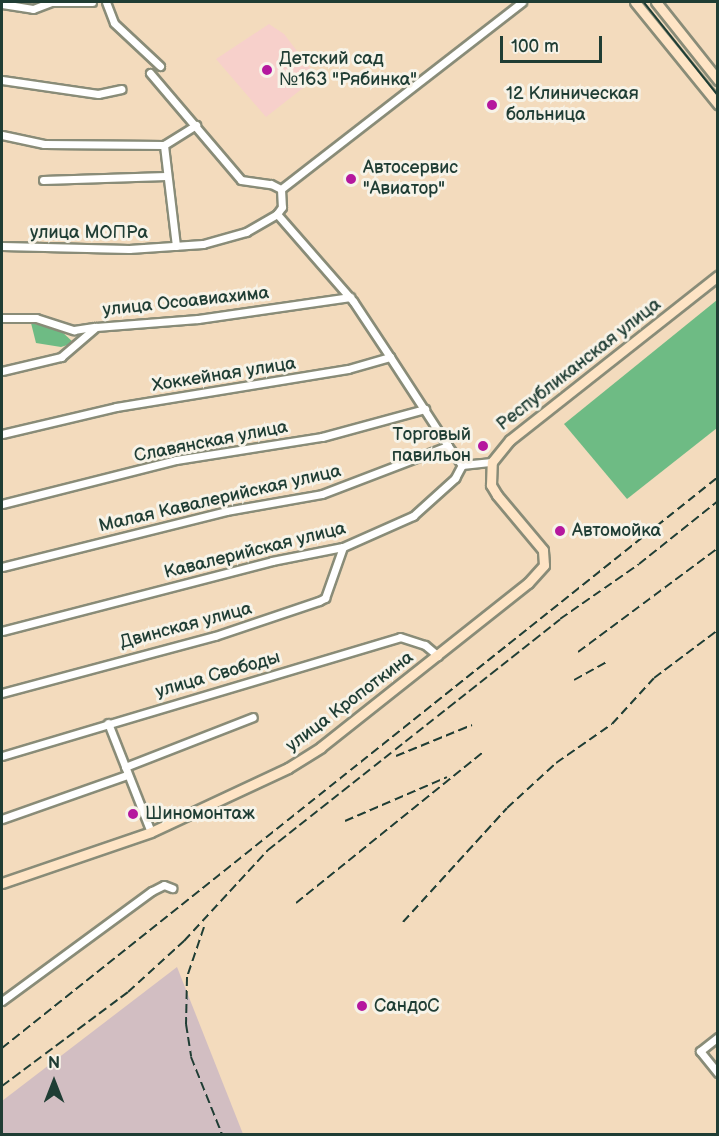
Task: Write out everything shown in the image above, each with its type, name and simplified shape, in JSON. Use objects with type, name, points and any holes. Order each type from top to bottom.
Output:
[{"type":"main road","points":[[634,2],[717,104]]},
{"type":"main road","points":[[657,2],[717,79]]},
{"type":"main road","points":[[706,89],[705,80],[717,79]]},
{"type":"main road","name":"Республиканская улица","points":[[492,462],[510,440],[717,276]]},
{"type":"main road","name":"улица Кропоткина","points":[[2,883],[151,832],[288,768],[438,656],[544,565],[543,550],[537,540],[496,495],[491,485],[492,462]]},
{"type":"street","points":[[2,3],[33,9],[51,2],[92,2]]},
{"type":"street","points":[[106,2],[114,23],[159,66]]},
{"type":"street","points":[[281,189],[522,2]]},
{"type":"street","points":[[150,74],[241,180],[271,184],[281,189]]},
{"type":"street","points":[[2,80],[106,95],[121,89]]},
{"type":"street","points":[[2,135],[44,144],[164,145],[196,125]]},
{"type":"street","name":"улица МОПРа","points":[[164,145],[176,246]]},
{"type":"street","points":[[43,180],[166,176]]},
{"type":"street","points":[[281,189],[282,207],[277,214],[350,297],[425,409],[445,448],[462,465],[492,462]]},
{"type":"street","name":"улица МОПРа","points":[[2,246],[129,249],[176,246],[225,239],[277,214]]},
{"type":"street","name":"улица Осоавиахима","points":[[2,371],[61,357],[96,327],[198,319],[350,297]]},
{"type":"street","points":[[2,318],[36,318],[74,330],[96,327]]},
{"type":"street","points":[[74,330],[79,342]]},
{"type":"street","name":"Хоккейная улица","points":[[2,434],[116,407],[348,369],[390,357]]},
{"type":"street","name":"Славянская улица","points":[[2,504],[176,460],[322,436],[425,409]]},
{"type":"street","name":"Малая Кавалерийская улица","points":[[2,567],[226,511],[322,494],[445,448]]},
{"type":"street","name":"Кавалерийская улица","points":[[2,631],[272,561],[343,547],[413,516],[455,478],[462,465]]},
{"type":"street","name":"Двинская улица","points":[[2,693],[215,636],[319,601],[325,597],[343,547]]},
{"type":"street","name":"улица Свободы","points":[[2,756],[400,637],[424,645],[438,656]]},
{"type":"street","points":[[2,819],[126,771],[254,717]]},
{"type":"street","points":[[108,723],[151,832]]},
{"type":"street","points":[[2,1001],[152,891],[164,885],[172,888]]},
{"type":"street","points":[[717,1037],[700,1051],[717,1073]]},
{"type":"shaded area","name":"Детский сад №163 \"Рябинка\"","points":[[269,24],[284,34],[317,77],[266,117],[216,59]]},
{"type":"shaded area","points":[[177,967],[243,1134],[2,1134],[2,1101]]},
{"type":"green space","points":[[717,300],[717,428],[627,499],[564,424]]},
{"type":"green space","points":[[31,323],[60,330],[74,343],[61,347],[36,343]]},
{"type":"tram line","points":[[644,2],[718,95]]},
{"type":"railway","points":[[2,1048],[718,477]]},
{"type":"railway","points":[[2,1086],[128,992],[184,941],[268,850],[560,619],[639,564],[718,501]]},
{"type":"railway","points":[[578,652],[718,548]]},
{"type":"railway","points":[[403,922],[507,808],[556,763],[612,724],[654,678],[718,630]]},
{"type":"railway","points":[[574,680],[606,662]]},
{"type":"railway","points":[[396,756],[472,725]]},
{"type":"railway","points":[[296,903],[482,753]]},
{"type":"railway","points":[[345,821],[447,777]]},
{"type":"railway","points":[[204,927],[187,977],[186,1024],[191,1057],[222,1134]]},
{"type":"place","name":"Детский сад №163 \"Рябинка\"","points":[[267,70]]},
{"type":"place","name":"12 Клиническая больница","points":[[492,105]]},
{"type":"place","name":"Автосервис \"Авиатор\"","points":[[351,179]]},
{"type":"place","name":"Торговый павильон","points":[[483,446]]},
{"type":"place","name":"Автомойка","points":[[560,531]]},
{"type":"place","name":"Шиномонтаж","points":[[133,814]]},
{"type":"place","name":"СандоС","points":[[362,1006]]}]
